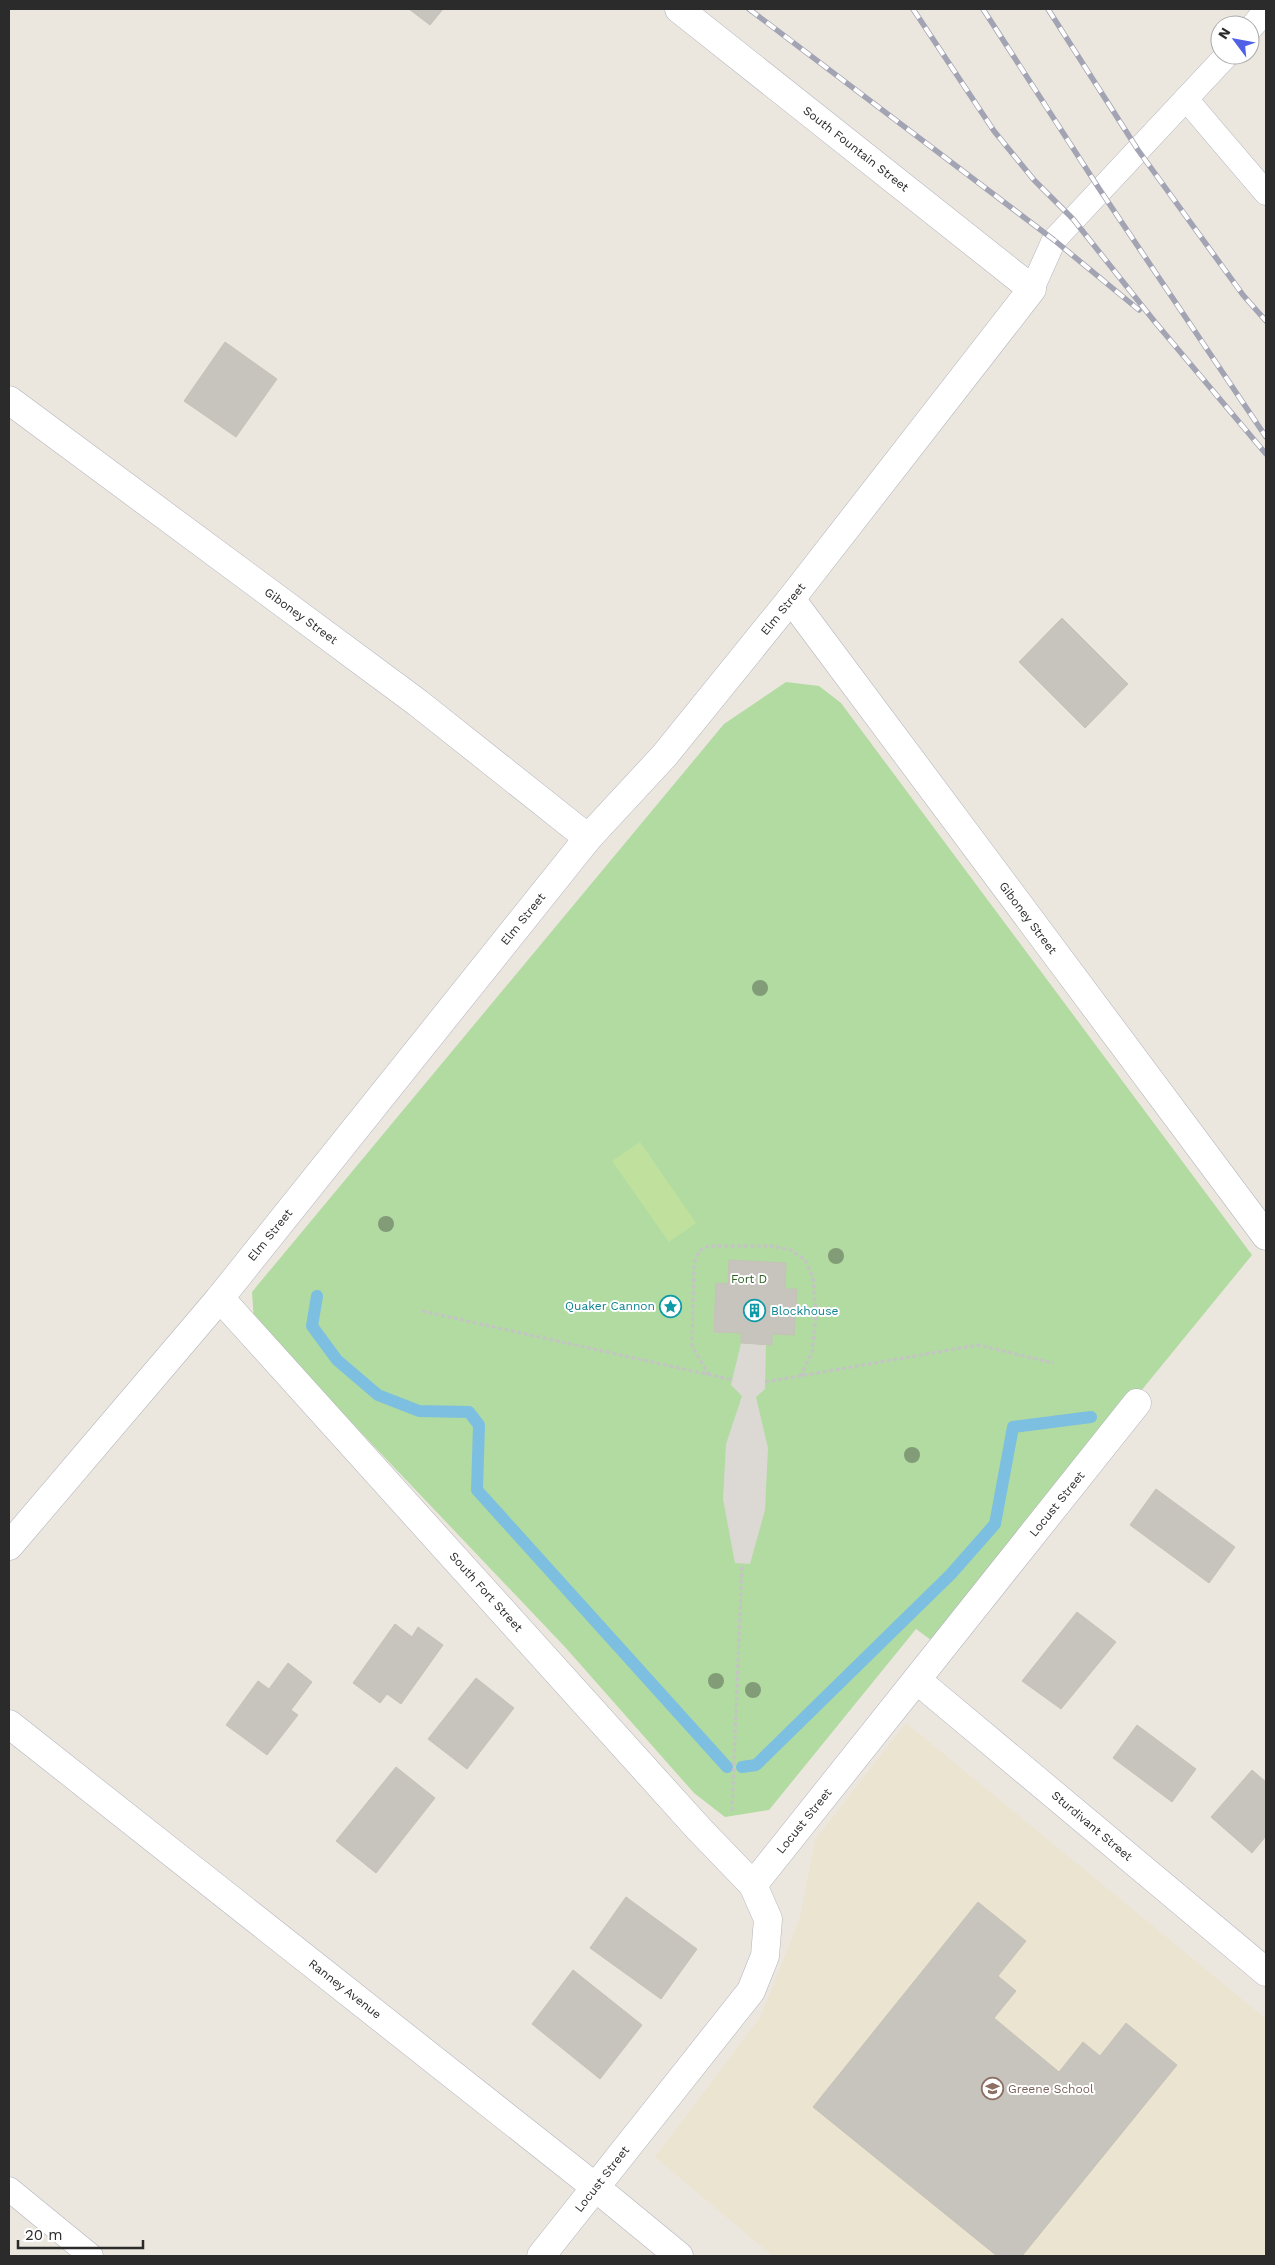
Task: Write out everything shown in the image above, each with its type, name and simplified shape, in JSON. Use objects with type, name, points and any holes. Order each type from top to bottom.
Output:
[{"type":"street","name":"South Fountain Street","points":[[679,9],[1032,289]]},
{"type":"street","name":"Elm Street","points":[[9,1546],[220,1298],[588,838],[664,756],[791,599],[1032,289]]},
{"type":"street","name":"Giboney Street","points":[[9,400],[418,703],[588,838]]},
{"type":"street","name":"Giboney Street","points":[[791,599],[1266,1236]]},
{"type":"street","name":"South Fort Street","points":[[220,1298],[699,1829],[753,1885]]},
{"type":"street","name":"Locust Street","points":[[541,2256],[752,1992],[765,1956],[768,1919],[753,1885],[1137,1404]]},
{"type":"street","name":"Sturdivant Street","points":[[917,1680],[1266,1972]]},
{"type":"street","name":"Ranney Avenue","points":[[9,1724],[595,2187],[679,2256]]},
{"type":"lane","points":[[1032,289],[1054,240],[1218,65]]},
{"type":"lane","points":[[1186,99],[1266,193]]},
{"type":"lane","points":[[9,2189],[91,2256]]},
{"type":"path","points":[[710,1375],[692,1346],[694,1262],[699,1251],[709,1246],[744,1246],[790,1250],[805,1260],[813,1277],[816,1316],[812,1352],[801,1376]]},
{"type":"path","points":[[422,1310],[733,1380]]},
{"type":"path","points":[[765,1382],[978,1345],[1053,1363]]},
{"type":"path","points":[[729,1858],[742,1564]]},
{"type":"shaded area","points":[[741,1343],[766,1345],[765,1389],[756,1397],[768,1448],[765,1510],[750,1564],[735,1563],[723,1499],[726,1444],[742,1396],[731,1385]]},
{"type":"shaded area","points":[[906,1723],[1266,2019],[1266,2256],[773,2256],[655,2157],[760,2018],[800,1918],[815,1840]]},
{"type":"green space","name":"Fort D","points":[[786,682],[819,686],[841,703],[1252,1255],[935,1643],[916,1629],[769,1810],[725,1817],[694,1793],[565,1647],[254,1320],[252,1292],[724,724]]},
{"type":"green space","points":[[640,1142],[696,1223],[669,1242],[612,1161]]},
{"type":"building","points":[[409,9],[443,9],[430,25]]},
{"type":"building","points":[[225,342],[277,379],[236,437],[184,401]]},
{"type":"building","points":[[1062,618],[1128,684],[1085,728],[1019,662]]},
{"type":"building","name":"Blockhouse","points":[[729,1260],[786,1263],[785,1289],[797,1289],[794,1335],[772,1334],[772,1345],[741,1343],[741,1333],[714,1332],[716,1283],[728,1284]]},
{"type":"building","points":[[1156,1489],[1235,1547],[1209,1583],[1130,1525]]},
{"type":"building","points":[[1077,1612],[1116,1642],[1061,1709],[1022,1681]]},
{"type":"building","points":[[395,1624],[412,1637],[418,1627],[443,1645],[401,1704],[387,1694],[380,1703],[353,1683]]},
{"type":"building","points":[[288,1663],[312,1682],[291,1710],[298,1715],[267,1755],[226,1725],[258,1681],[269,1689]]},
{"type":"building","points":[[476,1678],[514,1708],[467,1769],[428,1739]]},
{"type":"building","points":[[1137,1725],[1196,1769],[1172,1802],[1113,1758]]},
{"type":"building","points":[[396,1767],[435,1798],[376,1873],[336,1841]]},
{"type":"building","points":[[1252,1770],[1266,1782],[1266,1836],[1252,1853],[1211,1817]]},
{"type":"building","points":[[626,1897],[697,1949],[661,1999],[590,1948]]},
{"type":"building","name":"Greene School","points":[[978,1902],[1026,1941],[998,1976],[1016,1991],[994,2018],[1059,2072],[1083,2042],[1100,2056],[1126,2023],[1177,2065],[1022,2256],[997,2256],[813,2107]]},
{"type":"building","points":[[573,1970],[642,2025],[600,2079],[532,2024]]},
{"type":"waterway","points":[[317,1296],[312,1326],[337,1360],[378,1395],[419,1411],[469,1412],[479,1425],[477,1490],[727,1767]]},
{"type":"waterway","points":[[742,1767],[756,1765],[951,1574],[995,1524],[1013,1427],[1091,1417]]},
{"type":"railway","points":[[749,9],[1054,240],[1139,310]]},
{"type":"railway","points":[[913,9],[994,131],[1034,180],[1073,219],[1155,322],[1266,454]]},
{"type":"railway","points":[[983,9],[1100,190],[1266,437]]},
{"type":"railway","points":[[1048,9],[1138,150],[1243,295],[1266,321]]},
{"type":"place","name":"Quaker Cannon","points":[[671,1306]]},
{"type":"place","name":"Blockhouse","points":[[755,1311]]},
{"type":"place","name":"Greene School","points":[[992,2089]]}]
